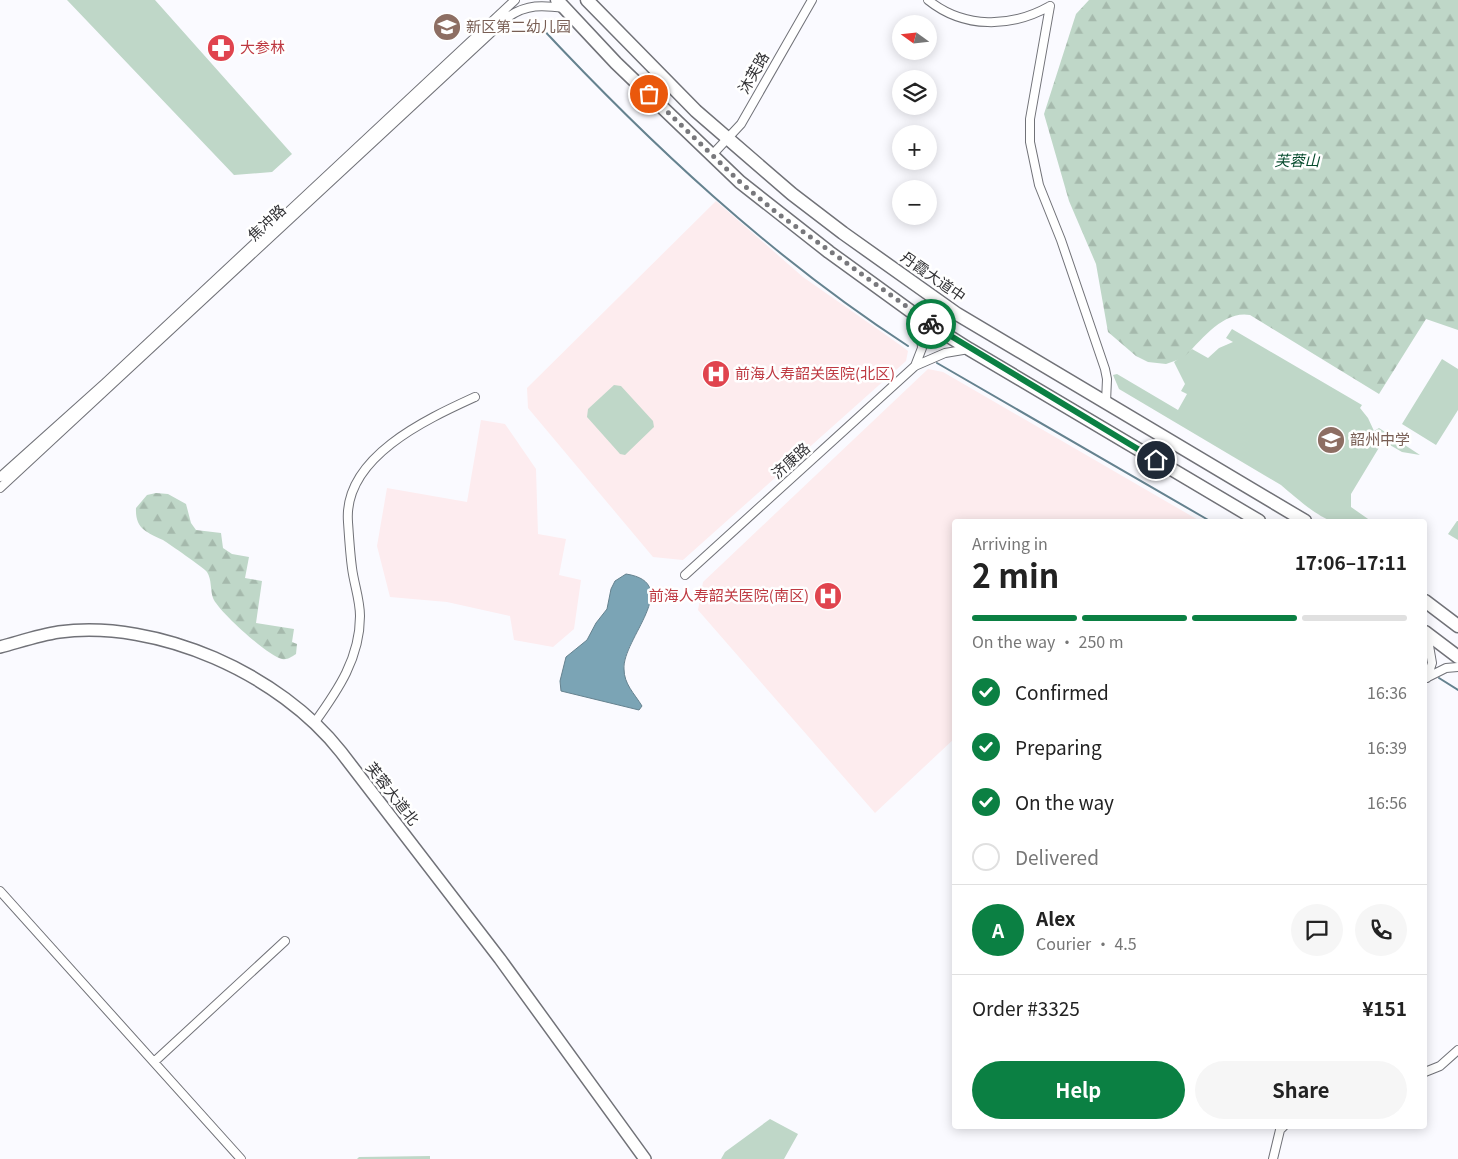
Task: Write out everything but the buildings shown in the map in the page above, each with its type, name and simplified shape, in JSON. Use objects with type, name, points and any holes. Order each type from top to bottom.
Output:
[{"type":"main road","name":"丹霞大道中","points":[[587,0],[663,79],[728,139],[792,194],[922,290],[957,314],[1301,519]]},
{"type":"main road","points":[[561,4],[616,63],[712,155],[777,213],[920,318],[1256,519]]},
{"type":"main road","points":[[1427,603],[1458,626]]},
{"type":"main road","name":"芙蓉大道北","points":[[0,647],[59,632],[96,631],[143,636],[182,646],[240,671],[277,692],[315,722],[341,752],[500,959],[645,1159]]},
{"type":"main road","points":[[1427,633],[1458,657]]},
{"type":"street","name":"焦冲路","points":[[0,477],[105,383],[515,0]]},
{"type":"street","name":"沐芙路","points":[[712,155],[740,124],[812,0]]},
{"type":"street","points":[[928,0],[946,12],[981,22],[1019,19],[1050,6],[1030,119],[1030,142],[1039,185],[1061,240],[1105,369],[1107,379],[1106,402]]},
{"type":"street","name":"焦冲路","points":[[0,488],[508,17],[520,9],[534,5],[561,4]]},
{"type":"street","points":[[915,366],[922,348],[920,318]]},
{"type":"street","name":"济康路","points":[[685,575],[915,366],[945,353],[969,349]]},
{"type":"street","points":[[315,722],[350,667],[358,638],[359,599],[352,567],[348,520],[349,504],[356,486],[382,451],[401,436],[415,426],[475,397]]},
{"type":"street","points":[[1427,637],[1432,663],[1427,676]]},
{"type":"street","points":[[1427,678],[1446,668],[1458,667]]},
{"type":"street","points":[[0,891],[240,1159]]},
{"type":"street","points":[[154,1062],[285,940]]},
{"type":"street","points":[[1427,1071],[1440,1066],[1458,1050]]},
{"type":"street","points":[[1273,1159],[1281,1129]]},
{"type":"shaded area","name":"前海人寿韶关医院(北区)","points":[[716,201],[803,277],[908,351],[906,361],[683,560],[653,557],[528,408],[527,388]]},
{"type":"shaded area","name":"前海人寿韶关医院(南区)","points":[[928,369],[943,372],[1197,519],[952,519],[952,741],[875,813],[698,610],[703,582]]},
{"type":"shaded area","points":[[481,420],[505,424],[536,469],[538,534],[566,539],[559,575],[581,580],[574,629],[553,647],[514,640],[510,616],[447,602],[390,597],[377,546],[387,488],[467,502]]},
{"type":"green space","points":[[67,0],[155,0],[292,154],[272,172],[234,175]]},
{"type":"green space","name":"芙蓉山","points":[[1089,0],[1458,0],[1458,330],[1426,319],[1379,394],[1250,315],[1231,317],[1222,322],[1213,328],[1183,358],[1166,364],[1148,362],[1136,356],[1108,332],[1096,264],[1069,201],[1044,114],[1076,14]]},
{"type":"green space","points":[[1232,329],[1362,405],[1360,408],[1368,418],[1374,431],[1379,428],[1420,455],[1402,452],[1383,441],[1351,494],[1351,507],[1368,519],[1328,519],[1319,515],[1281,485],[1119,389],[1113,375],[1117,374],[1178,410],[1187,394],[1181,391],[1185,384],[1174,362],[1192,349],[1208,358],[1219,348],[1233,342],[1226,338]]},
{"type":"green space","points":[[1442,359],[1458,369],[1458,410],[1436,445],[1402,424]]},
{"type":"green space","points":[[614,385],[621,386],[653,421],[654,427],[625,455],[620,454],[587,417],[588,409]]},
{"type":"green space","points":[[156,493],[168,494],[186,504],[191,523],[196,530],[221,533],[223,548],[232,554],[249,557],[245,578],[262,581],[256,623],[294,629],[292,642],[297,644],[296,654],[288,659],[282,659],[255,642],[217,604],[213,598],[210,578],[207,572],[163,540],[143,529],[136,515],[136,508],[147,495]]},
{"type":"green space","points":[[1458,521],[1458,540],[1448,534]]},
{"type":"green space","points":[[770,1119],[798,1134],[784,1159],[721,1159],[725,1152]]},
{"type":"green space","points":[[430,1156],[430,1159],[357,1159],[359,1157]]},
{"type":"water","points":[[626,574],[642,579],[650,588],[650,600],[646,614],[626,657],[624,669],[628,684],[642,706],[639,710],[561,691],[560,681],[566,657],[587,640],[596,623],[607,609],[611,589],[615,581]]},
{"type":"waterway","points":[[538,24],[623,112],[713,196],[808,275],[908,346]]},
{"type":"waterway","points":[[937,363],[1207,519]]},
{"type":"waterway","points":[[1439,678],[1458,690]]},
{"type":"way so far","points":[[649,94],[740,182],[777,213],[828,252],[931,324]]},
{"type":"place","name":"新区第二幼儿园","points":[[447,27]]},
{"type":"place","name":"大参林","points":[[221,48]]},
{"type":"place","name":"前海人寿韶关医院(北区)","points":[[716,374]]},
{"type":"place","name":"韶州中学","points":[[1331,440]]},
{"type":"place","name":"前海人寿韶关医院(南区)","points":[[828,596]]},
{"type":"route","points":[[931,324],[969,349],[1156,460]]}]
